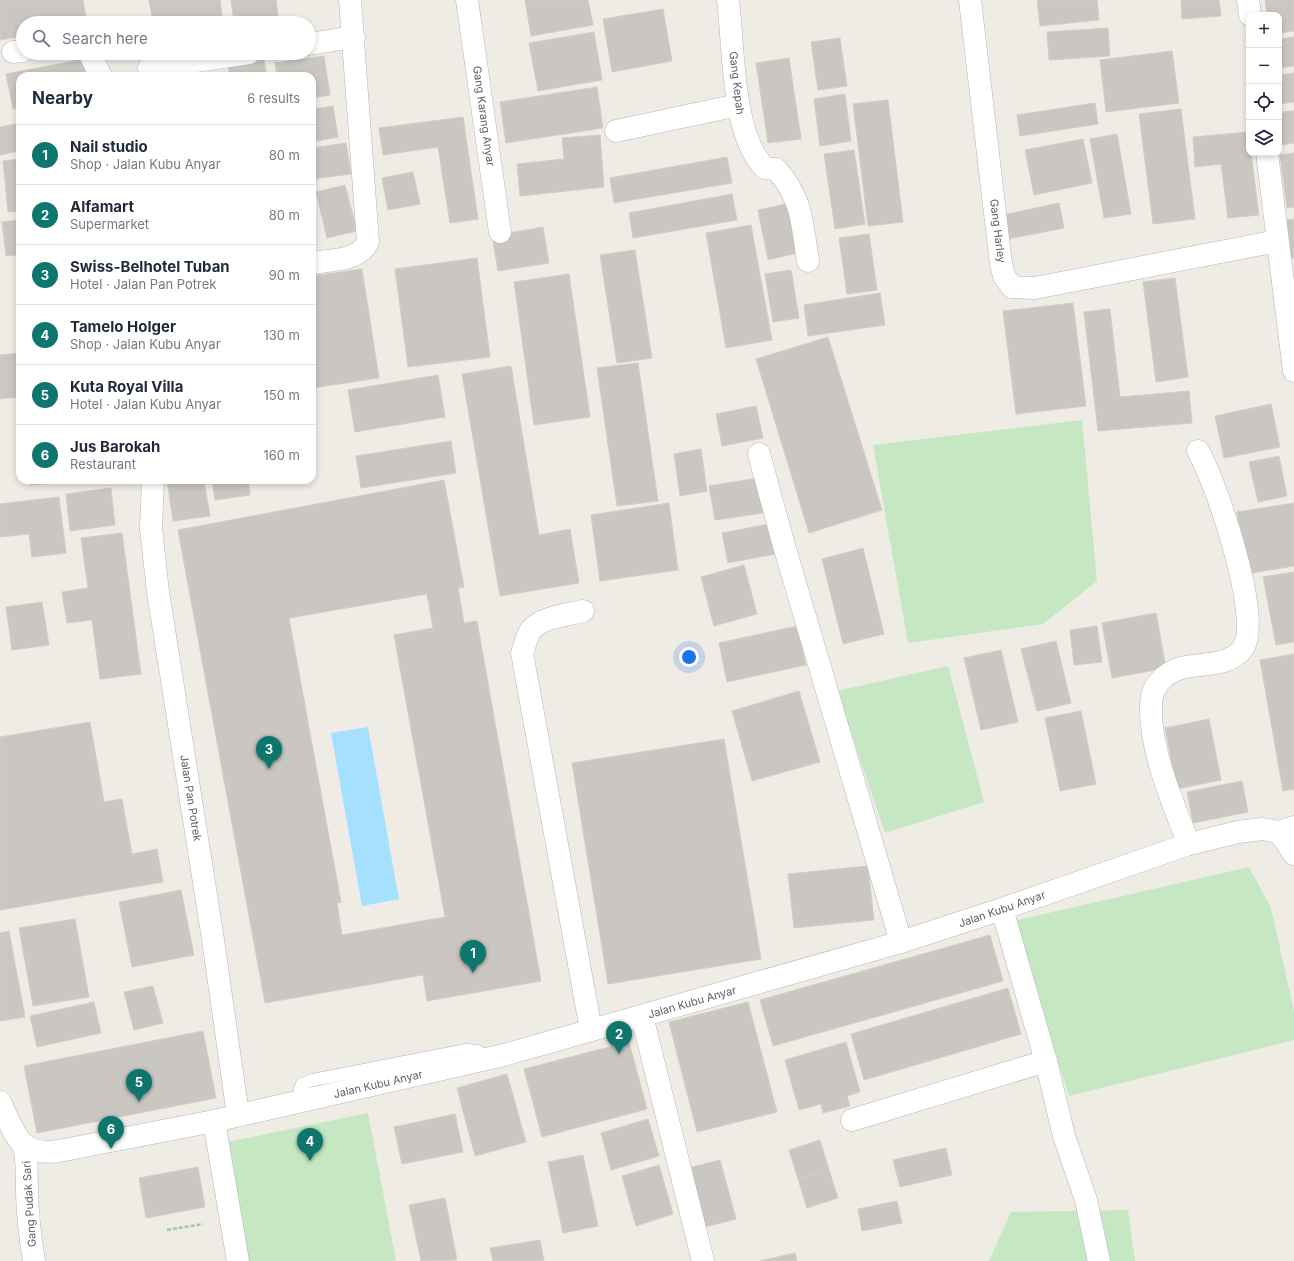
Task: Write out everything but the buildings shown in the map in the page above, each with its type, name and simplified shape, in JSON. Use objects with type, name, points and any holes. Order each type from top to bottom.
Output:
[{"type":"street","points":[[316,262],[347,257],[358,253],[368,242],[354,37],[350,0]]},
{"type":"street","name":"Gang Karang Anyar","points":[[467,0],[500,232]]},
{"type":"street","name":"Gang Kepah","points":[[728,0],[738,105],[745,131],[758,161],[765,168],[776,169],[788,182],[800,206],[808,261]]},
{"type":"street","name":"Gang Harley","points":[[970,0],[1001,264],[1004,276],[1012,287],[1035,288],[1277,241]]},
{"type":"street","points":[[1248,0],[1250,12]]},
{"type":"street","points":[[316,43],[354,37]]},
{"type":"street","points":[[94,60],[100,72]]},
{"type":"street","points":[[150,68],[203,60]]},
{"type":"street","points":[[616,131],[738,105]]},
{"type":"street","points":[[1267,156],[1294,371]]},
{"type":"street","points":[[1189,844],[1174,806],[1160,762],[1152,727],[1152,695],[1161,678],[1180,669],[1222,662],[1234,656],[1243,648],[1249,635],[1240,567],[1214,484],[1198,451]]},
{"type":"street","points":[[760,454],[783,542],[901,942]]},
{"type":"street","name":"Jalan Pan Potrek","points":[[153,484],[151,528],[158,592],[212,933],[238,1115]]},
{"type":"street","points":[[583,611],[542,622],[536,626],[529,634],[522,653],[591,1030]]},
{"type":"street","name":"Jalan Kubu Anyar","points":[[24,1147],[47,1153],[214,1121],[481,1060],[901,942],[1002,909],[1189,844],[1238,832],[1262,829],[1286,829],[1294,854]]},
{"type":"street","points":[[1002,909],[1046,1061],[1064,1136],[1086,1200],[1099,1261]]},
{"type":"street","points":[[642,1016],[703,1261]]},
{"type":"street","points":[[852,1120],[1046,1061]]},
{"type":"street","points":[[0,1102],[17,1137],[24,1147]]},
{"type":"street","points":[[214,1121],[238,1261]]},
{"type":"street","name":"Gang Pudak Sari","points":[[24,1147],[28,1164],[26,1186],[30,1235],[34,1261]]},
{"type":"path","points":[[167,1230],[231,1218]]},
{"type":"green space","points":[[1082,420],[1097,581],[1043,624],[908,643],[873,445]]},
{"type":"green space","points":[[948,666],[984,802],[885,833],[837,691]]},
{"type":"green space","points":[[1249,867],[1271,908],[1294,1011],[1294,1040],[1069,1096],[1014,921]]},
{"type":"green space","points":[[368,1113],[396,1261],[239,1261],[218,1144]]},
{"type":"green space","points":[[1128,1210],[1135,1261],[989,1261],[1011,1212]]},
{"type":"water","points":[[368,727],[399,899],[362,906],[331,733]]},
{"type":"place","name":"Swiss-Belhotel Tuban","points":[[269,769]]},
{"type":"place","name":"Nail studio","points":[[473,973]]},
{"type":"place","name":"Alfamart","points":[[619,1054]]},
{"type":"place","name":"Kuta Royal Villa","points":[[139,1102]]},
{"type":"place","name":"Jus Barokah","points":[[111,1149]]},
{"type":"place","name":"Tamelo Holger","points":[[310,1161]]}]
